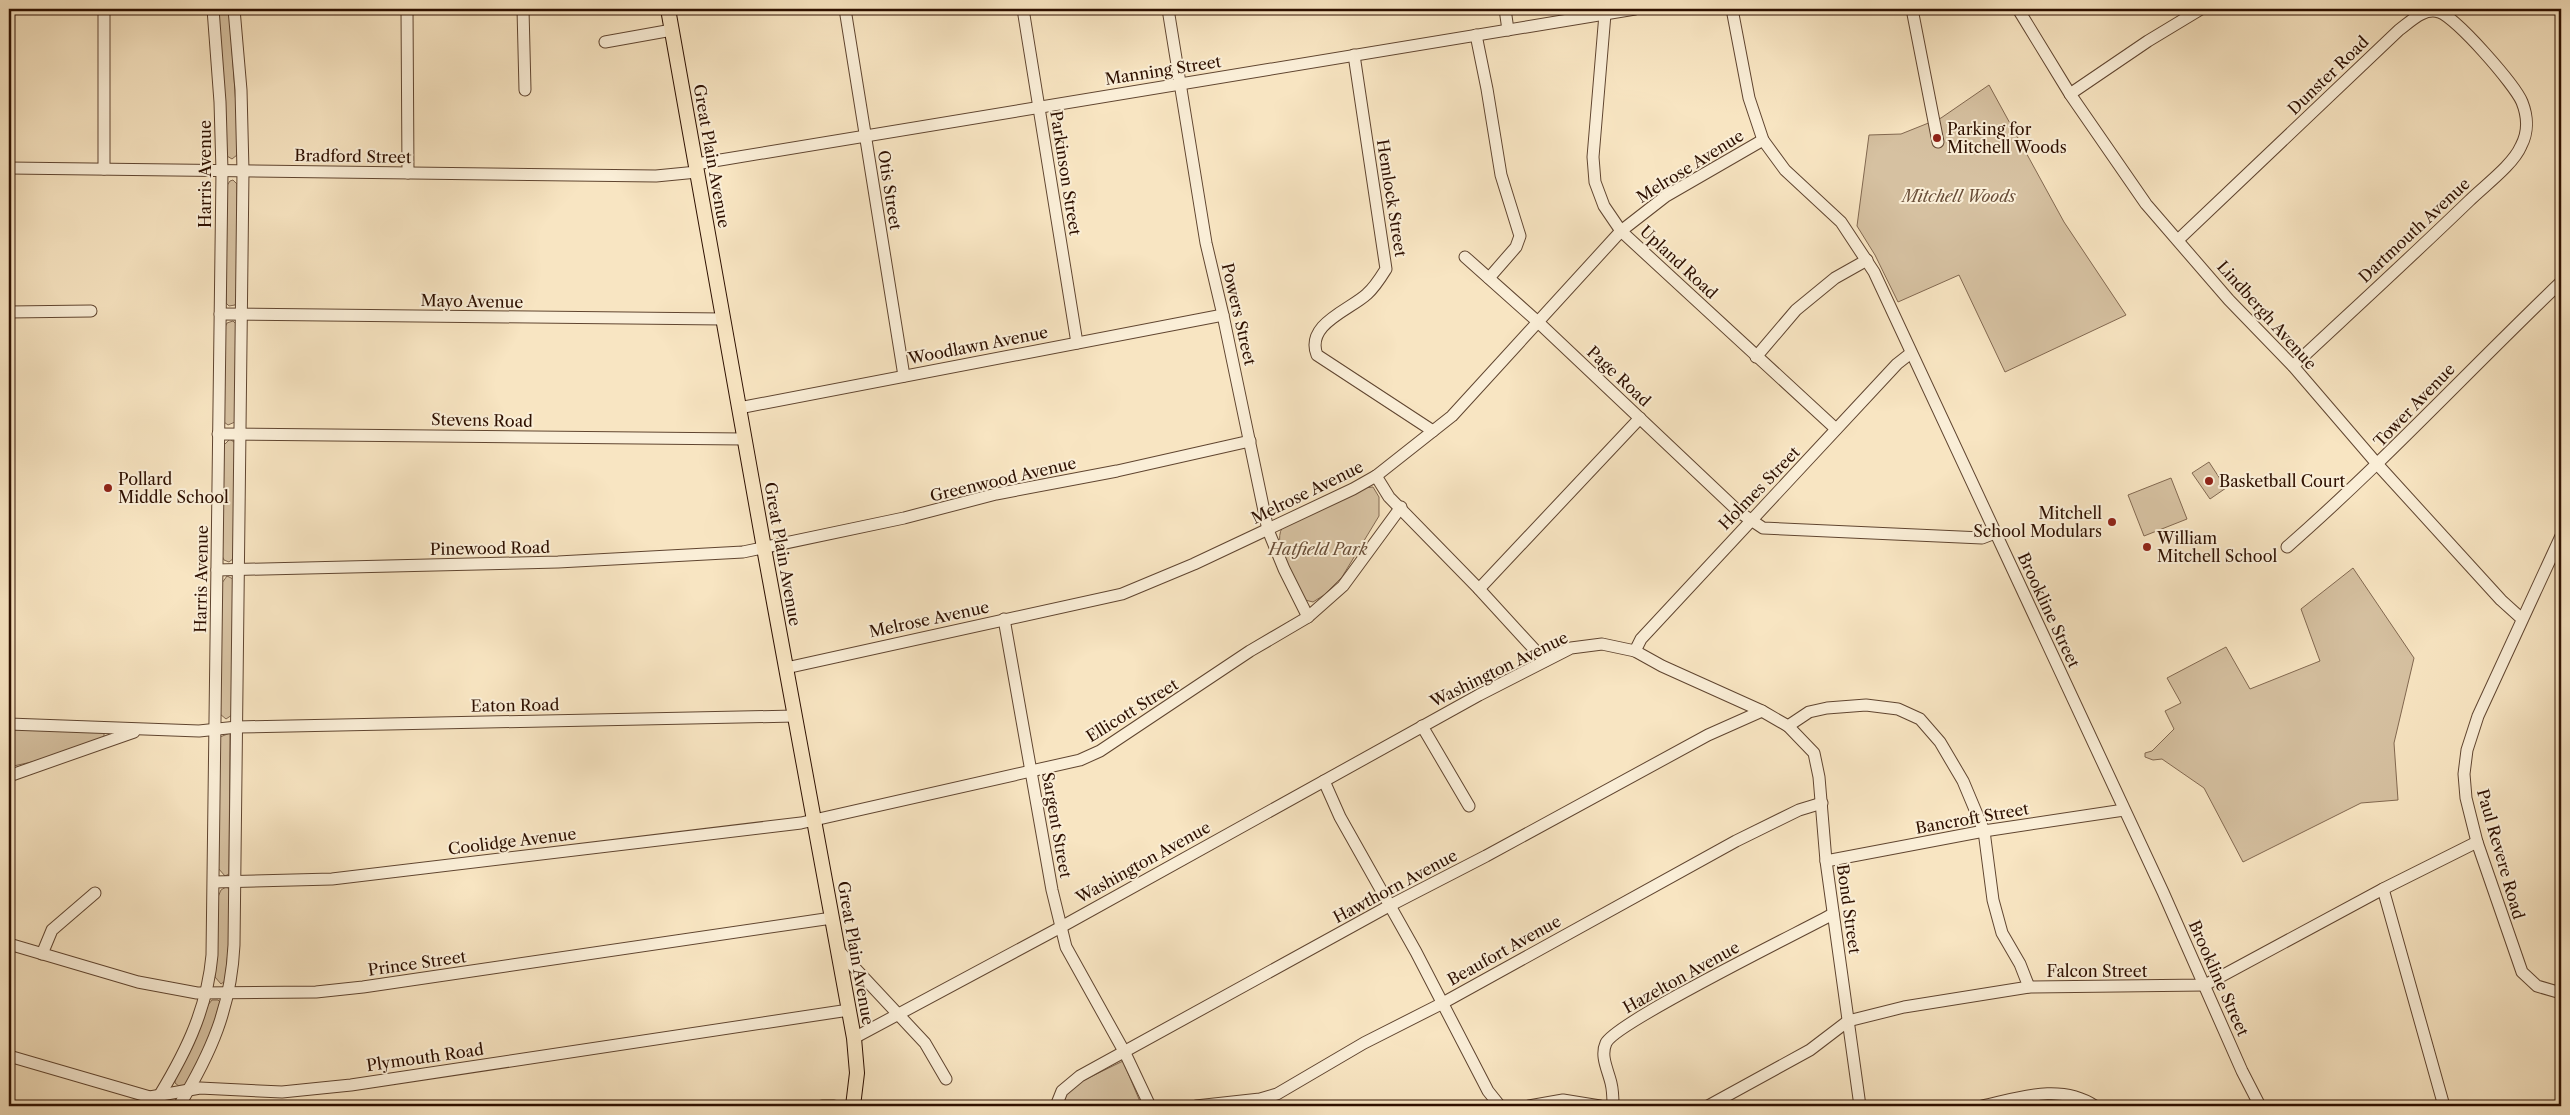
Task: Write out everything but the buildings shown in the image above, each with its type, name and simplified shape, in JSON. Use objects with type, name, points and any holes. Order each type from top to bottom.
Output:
[{"type":"main road","name":"Great Plain Avenue","points":[[668,9],[794,716],[854,1038],[857,1073],[853,1106]]},
{"type":"street","points":[[104,9],[104,169]]},
{"type":"street","name":"Harris Avenue","points":[[153,1106],[192,1036],[206,993],[212,955],[222,171],[220,102],[213,9]]},
{"type":"street","points":[[179,1106],[210,1050],[229,992],[234,955],[243,171],[241,90],[234,9]]},
{"type":"street","points":[[407,9],[408,173]]},
{"type":"street","points":[[523,9],[526,90]]},
{"type":"street","name":"Otis Street","points":[[845,9],[904,376]]},
{"type":"street","name":"Parkinson Street","points":[[1023,9],[1077,343]]},
{"type":"street","name":"Powers Street","points":[[1168,9],[1206,243],[1223,314],[1268,530],[1308,617]]},
{"type":"street","points":[[1505,9],[1508,30]]},
{"type":"street","name":"Manning Street","points":[[696,168],[865,136],[1635,9]]},
{"type":"street","name":"Brookline Street","points":[[1732,9],[1749,98],[1763,140],[1785,170],[1837,217],[1867,260],[2260,1106]]},
{"type":"street","points":[[1912,9],[1938,142]]},
{"type":"street","name":"Lindbergh Avenue","points":[[2018,9],[2070,94],[2146,204],[2229,300],[2293,366],[2378,465],[2501,600],[2522,619]]},
{"type":"street","points":[[2070,94],[2148,41],[2201,9]]},
{"type":"street","name":"Dunster Road","points":[[2178,240],[2399,30],[2425,12],[2438,11],[2452,19],[2510,83],[2522,101]]},
{"type":"street","name":"Upland Road","points":[[1605,14],[1593,157],[1595,182],[1604,206],[1621,230],[1756,357],[1836,429]]},
{"type":"street","points":[[605,42],[672,30]]},
{"type":"street","points":[[1476,35],[1501,176],[1520,236],[1516,247],[1489,278]]},
{"type":"street","name":"Hemlock Street","points":[[1354,55],[1386,269],[1367,294],[1335,314],[1318,334],[1314,347],[1317,355],[1434,431]]},
{"type":"street","name":"Dartmouth Avenue","points":[[2293,366],[2513,158],[2521,147],[2526,129],[2522,101]]},
{"type":"street","name":"Melrose Avenue","points":[[786,668],[1128,591],[1268,530],[1353,489],[1376,476],[1434,431],[1485,382],[1621,230],[1666,196],[1763,140]]},
{"type":"street","name":"Bradford Street","points":[[9,168],[656,176],[696,168]]},
{"type":"street","name":"Page Road","points":[[1465,258],[1538,322],[1749,520]]},
{"type":"street","points":[[1756,357],[1796,310],[1835,278],[1867,260]]},
{"type":"street","name":"Tower Avenue","points":[[2287,547],[2378,465],[2487,353],[2561,282]]},
{"type":"street","points":[[9,312],[91,311]]},
{"type":"street","name":"Mayo Avenue","points":[[220,314],[723,319]]},
{"type":"street","name":"Woodlawn Avenue","points":[[739,408],[1223,314]]},
{"type":"street","name":"Holmes Street","points":[[1635,651],[1641,639],[1749,520],[1809,460],[1897,364],[1911,353]]},
{"type":"street","points":[[1479,589],[1640,418]]},
{"type":"street","name":"Stevens Road","points":[[218,434],[744,439]]},
{"type":"street","name":"Greenwood Avenue","points":[[764,548],[904,518],[996,494],[1117,471],[1250,441]]},
{"type":"street","points":[[1376,476],[1389,497],[1479,589],[1545,661]]},
{"type":"street","name":"Ellicott Street","points":[[814,821],[1080,760],[1100,751],[1250,651],[1308,617],[1343,586],[1401,508]]},
{"type":"street","points":[[1749,520],[1763,528],[1982,538],[1995,533]]},
{"type":"street","name":"Paul Revere Road","points":[[2561,536],[2478,716],[2467,750],[2464,774],[2466,798],[2478,842],[2522,972],[2537,986],[2561,993]]},
{"type":"street","name":"Pinewood Road","points":[[217,570],[558,562],[743,552],[764,548]]},
{"type":"street","name":"Sargent Street","points":[[1004,619],[1052,890],[1066,947],[1124,1053],[1150,1106]]},
{"type":"street","name":"Washington Avenue","points":[[854,1038],[1061,927],[1422,726],[1571,648],[1602,644],[1635,651],[1662,666],[1762,711],[1788,726]]},
{"type":"street","points":[[1788,726],[1809,712],[1826,708],[1866,705],[1898,709],[1920,719],[1940,742],[1958,774],[1984,831],[1993,900],[2002,933],[2020,964],[2029,987]]},
{"type":"street","name":"Hawthorn Avenue","points":[[1056,1106],[1062,1091],[1069,1084],[1124,1053],[1389,906],[1486,856],[1708,735],[1762,711]]},
{"type":"street","name":"Eaton Road","points":[[9,724],[138,730],[215,730],[237,727],[794,716]]},
{"type":"street","points":[[1422,726],[1469,806]]},
{"type":"street","name":"Bond Street","points":[[1788,726],[1814,753],[1822,803],[1826,861],[1860,1106]]},
{"type":"street","points":[[9,776],[138,730]]},
{"type":"street","points":[[1324,781],[1340,817],[1416,952],[1441,1004],[1488,1091],[1500,1106]]},
{"type":"street","name":"Beaufort Avenue","points":[[1196,1106],[1260,1099],[1277,1094],[1364,1043],[1441,1004],[1736,841],[1800,810],[1822,803]]},
{"type":"street","name":"Bancroft Street","points":[[1826,861],[1984,831],[2124,810]]},
{"type":"street","name":"Coolidge Avenue","points":[[214,882],[342,878],[814,821]]},
{"type":"street","name":"Falcon Street","points":[[1708,1106],[1810,1050],[1848,1021],[1904,1007],[2029,987],[2205,985],[2383,889],[2478,842]]},
{"type":"street","points":[[2383,889],[2444,1106]]},
{"type":"street","points":[[42,954],[49,935],[56,926],[95,893]]},
{"type":"street","name":"Hazelton Avenue","points":[[1613,1106],[1612,1085],[1604,1053],[1607,1042],[1617,1031],[1688,990],[1833,914]]},
{"type":"street","name":"Prince Street","points":[[9,944],[138,982],[206,993],[316,992],[357,988],[832,918]]},
{"type":"street","points":[[838,950],[925,1043],[946,1079]]},
{"type":"street","name":"Plymouth Road","points":[[9,1056],[145,1096],[160,1096],[204,1088],[271,1092],[328,1088],[849,1010]]},
{"type":"street","points":[[1982,1106],[2044,1092],[2066,1096],[2095,1106]]},
{"type":"street","points":[[1529,1106],[1563,1100],[1600,1106]]},
{"type":"street","points":[[822,1106],[834,1106]]},
{"type":"green space","points":[[217,9],[229,9],[237,119],[237,155],[232,159],[227,156]]},
{"type":"green space","name":"Mitchell Woods","points":[[1989,85],[2064,222],[2126,315],[2005,372],[1959,275],[1898,302],[1875,255],[1857,226],[1869,135],[1901,134],[1941,118]]},
{"type":"green space","points":[[233,180],[237,184],[237,299],[235,305],[229,306],[226,303],[226,187]]},
{"type":"green space","points":[[233,321],[236,324],[235,422],[228,425],[224,422],[224,329],[227,323]]},
{"type":"green space","points":[[230,439],[235,443],[234,558],[229,562],[224,560],[222,556],[223,446]]},
{"type":"green space","name":"Basketball Court","points":[[2209,462],[2226,488],[2210,499],[2192,473]]},
{"type":"green space","points":[[2171,478],[2187,519],[2144,536],[2128,495]]},
{"type":"green space","name":"Hatfield Park","points":[[1373,487],[1379,497],[1379,516],[1342,577],[1324,595],[1313,602],[1305,600],[1286,564],[1280,544],[1282,528],[1363,488]]},
{"type":"green space","points":[[2353,568],[2414,658],[2394,743],[2398,800],[2361,803],[2243,862],[2204,788],[2162,759],[2153,760],[2145,757],[2145,753],[2152,751],[2174,729],[2165,711],[2181,703],[2167,678],[2226,647],[2250,689],[2320,661],[2301,609]]},
{"type":"green space","points":[[227,576],[233,579],[232,715],[226,719],[220,714],[222,583]]},
{"type":"green space","points":[[9,728],[104,731],[104,737],[36,761],[9,767]]},
{"type":"green space","points":[[230,733],[229,874],[225,876],[218,868],[220,737]]},
{"type":"green space","points":[[226,887],[230,889],[229,942],[225,981],[221,984],[215,977],[218,897],[221,890]]},
{"type":"green space","points":[[212,1000],[220,1002],[209,1040],[185,1086],[180,1087],[175,1083],[175,1077],[192,1048],[208,1005]]},
{"type":"green space","points":[[1123,1061],[1141,1104],[1135,1106],[1062,1106],[1065,1093],[1082,1081]]},
{"type":"place","name":"Parking for Mitchell Woods","points":[[1937,138]]},
{"type":"place","name":"Basketball Court","points":[[2209,481]]},
{"type":"place","name":"Pollard Middle School","points":[[108,488]]},
{"type":"place","name":"Mitchell School Modulars","points":[[2112,522]]},
{"type":"place","name":"William Mitchell School","points":[[2147,547]]}]
